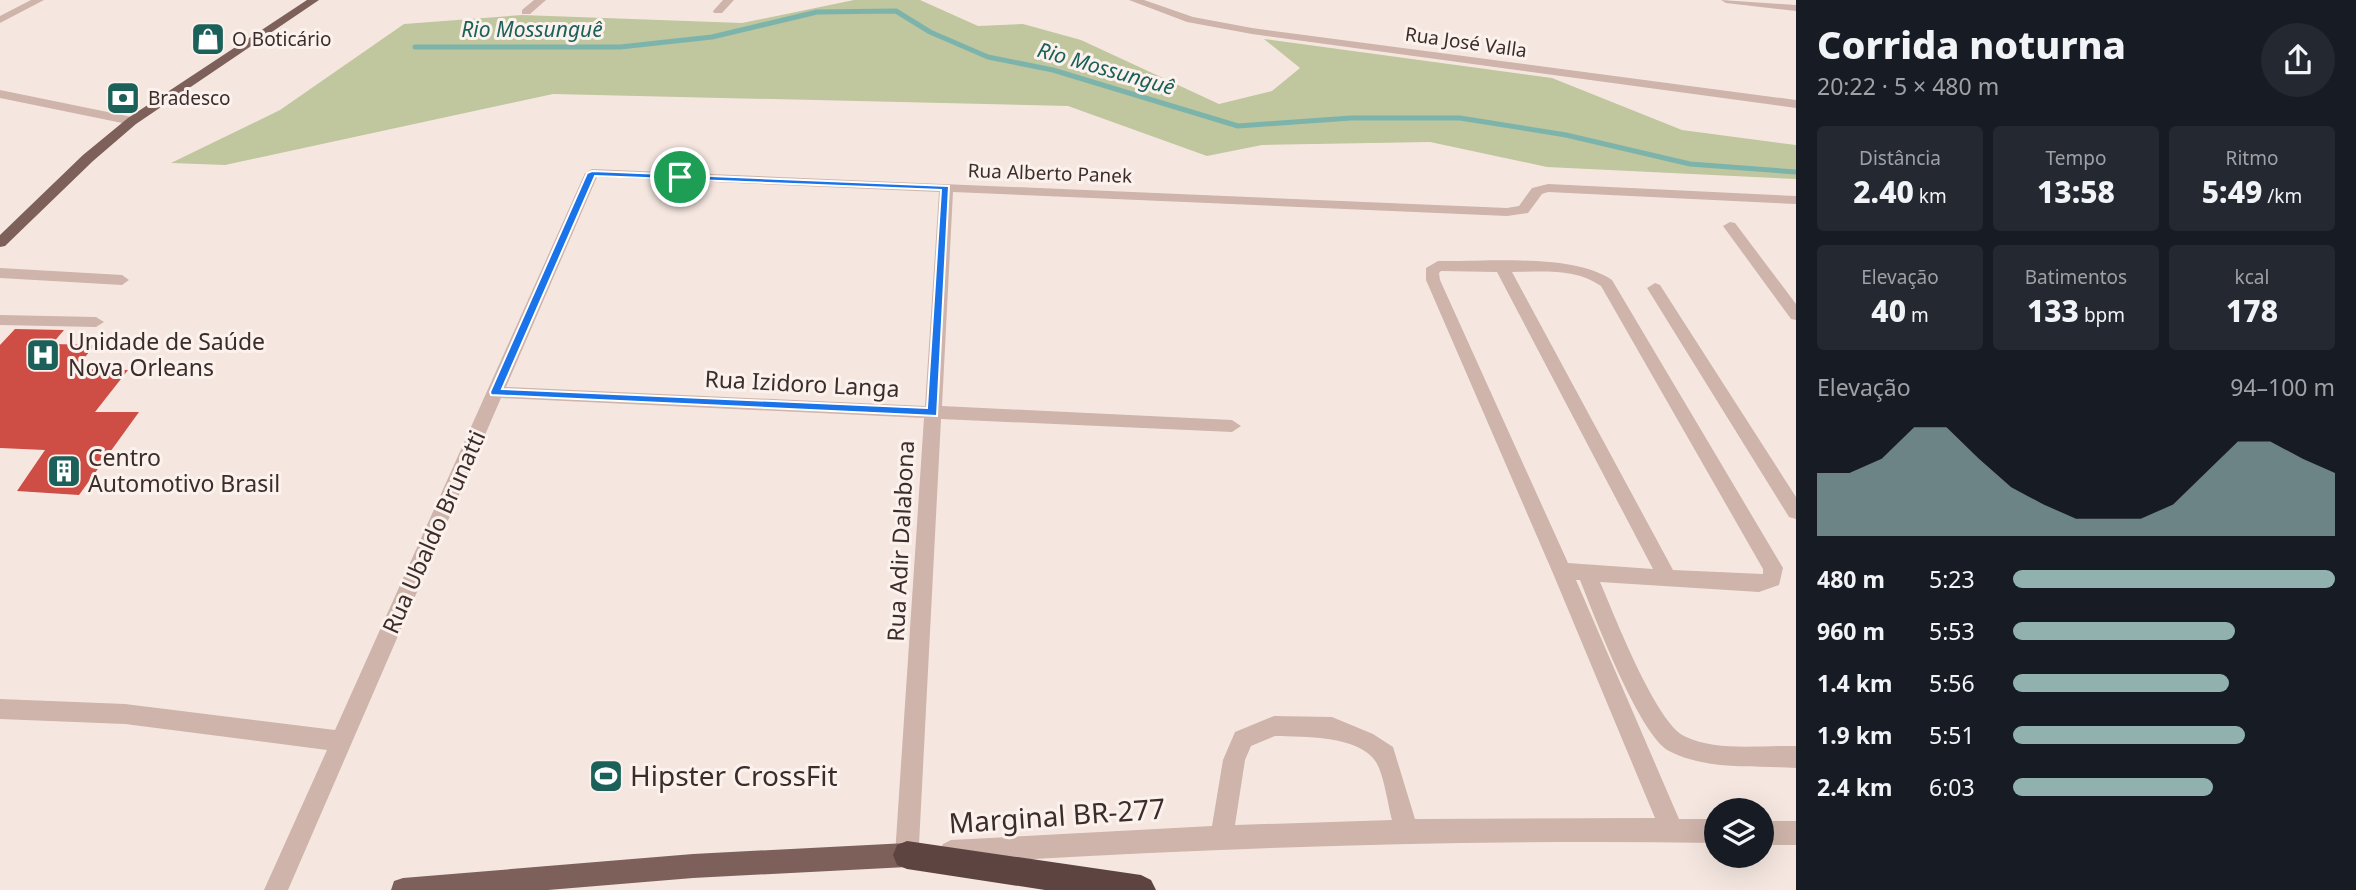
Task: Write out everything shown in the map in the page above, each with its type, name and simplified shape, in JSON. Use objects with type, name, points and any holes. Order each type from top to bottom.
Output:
[{"type":"highway","points":[[907,855],[1141,890]]},
{"type":"main road","points":[[0,243],[88,158],[132,121],[314,0]]},
{"type":"main road","name":"Marginal BR-277","points":[[403,890],[693,866],[907,855]]},
{"type":"street","points":[[0,20],[39,0]]},
{"type":"street","points":[[526,12],[541,0]]},
{"type":"street","points":[[718,11],[729,0]]},
{"type":"street","name":"Rua José Valla","points":[[1134,0],[1191,20],[1252,32],[1796,104]]},
{"type":"street","points":[[1726,0],[1796,8]]},
{"type":"street","points":[[0,94],[132,121]]},
{"type":"street","name":"Rua Alberto Panek","points":[[592,173],[1507,212],[1526,209],[1537,191],[1548,188],[1796,200]]},
{"type":"street","name":"Rua Ubaldo Brunatti","points":[[276,890],[592,173]]},
{"type":"street","name":"Rua Adir Dalabona","points":[[907,855],[946,188]]},
{"type":"street","points":[[1730,226],[1796,315]]},
{"type":"street","points":[[1562,571],[1759,584],[1772,579],[1773,568],[1606,283],[1592,273],[1574,268],[1438,266],[1432,271],[1433,280],[1562,571],[1672,830]]},
{"type":"street","points":[[1502,267],[1668,579]]},
{"type":"street","points":[[0,273],[122,280]]},
{"type":"street","points":[[1655,288],[1796,512]]},
{"type":"street","points":[[0,320],[96,322]]},
{"type":"street","name":"Rua Izidoro Langa","points":[[495,392],[1232,426]]},
{"type":"street","points":[[1586,572],[1653,716],[1672,741],[1706,751],[1796,757]]},
{"type":"street","points":[[0,709],[125,713],[341,741]]},
{"type":"street","points":[[1222,836],[1234,760],[1243,739],[1273,726],[1332,727],[1365,741],[1385,755],[1407,830]]},
{"type":"street","name":"Marginal BR-277","points":[[907,855],[1222,836],[1407,830],[1704,831]]},
{"type":"street","points":[[1774,832],[1796,833]]},
{"type":"green space","points":[[854,0],[920,0],[978,26],[1023,24],[1081,40],[1219,104],[1272,91],[1300,68],[1264,39],[1552,78],[1682,130],[1796,145],[1796,179],[1547,167],[1430,142],[1262,145],[1207,156],[1068,106],[553,94],[225,165],[171,163],[280,110],[404,24],[522,15],[742,23]]},
{"type":"building","points":[[15,329],[64,330],[52,344],[95,345],[75,369],[128,370],[95,412],[139,412],[79,495],[17,491],[45,450],[0,448],[0,345]]},
{"type":"waterway","name":"Rio Mossunguê","points":[[415,47],[620,47],[712,37],[817,12],[896,11],[930,32],[988,57],[1053,70],[1238,126],[1351,118],[1460,118],[1566,135],[1690,164],[1796,172]]},
{"type":"place","name":"O Boticário","points":[[208,39]]},
{"type":"place","name":"Bradesco","points":[[123,98]]},
{"type":"place","name":"Unidade de Saúde Nova Orleans","points":[[43,355]]},
{"type":"place","name":"Centro Automotivo Brasil","points":[[64,471]]},
{"type":"place","name":"Hipster CrossFit","points":[[606,776]]},
{"type":"route","points":[[592,173],[680,177],[946,188],[933,413],[495,392],[592,173]]}]
